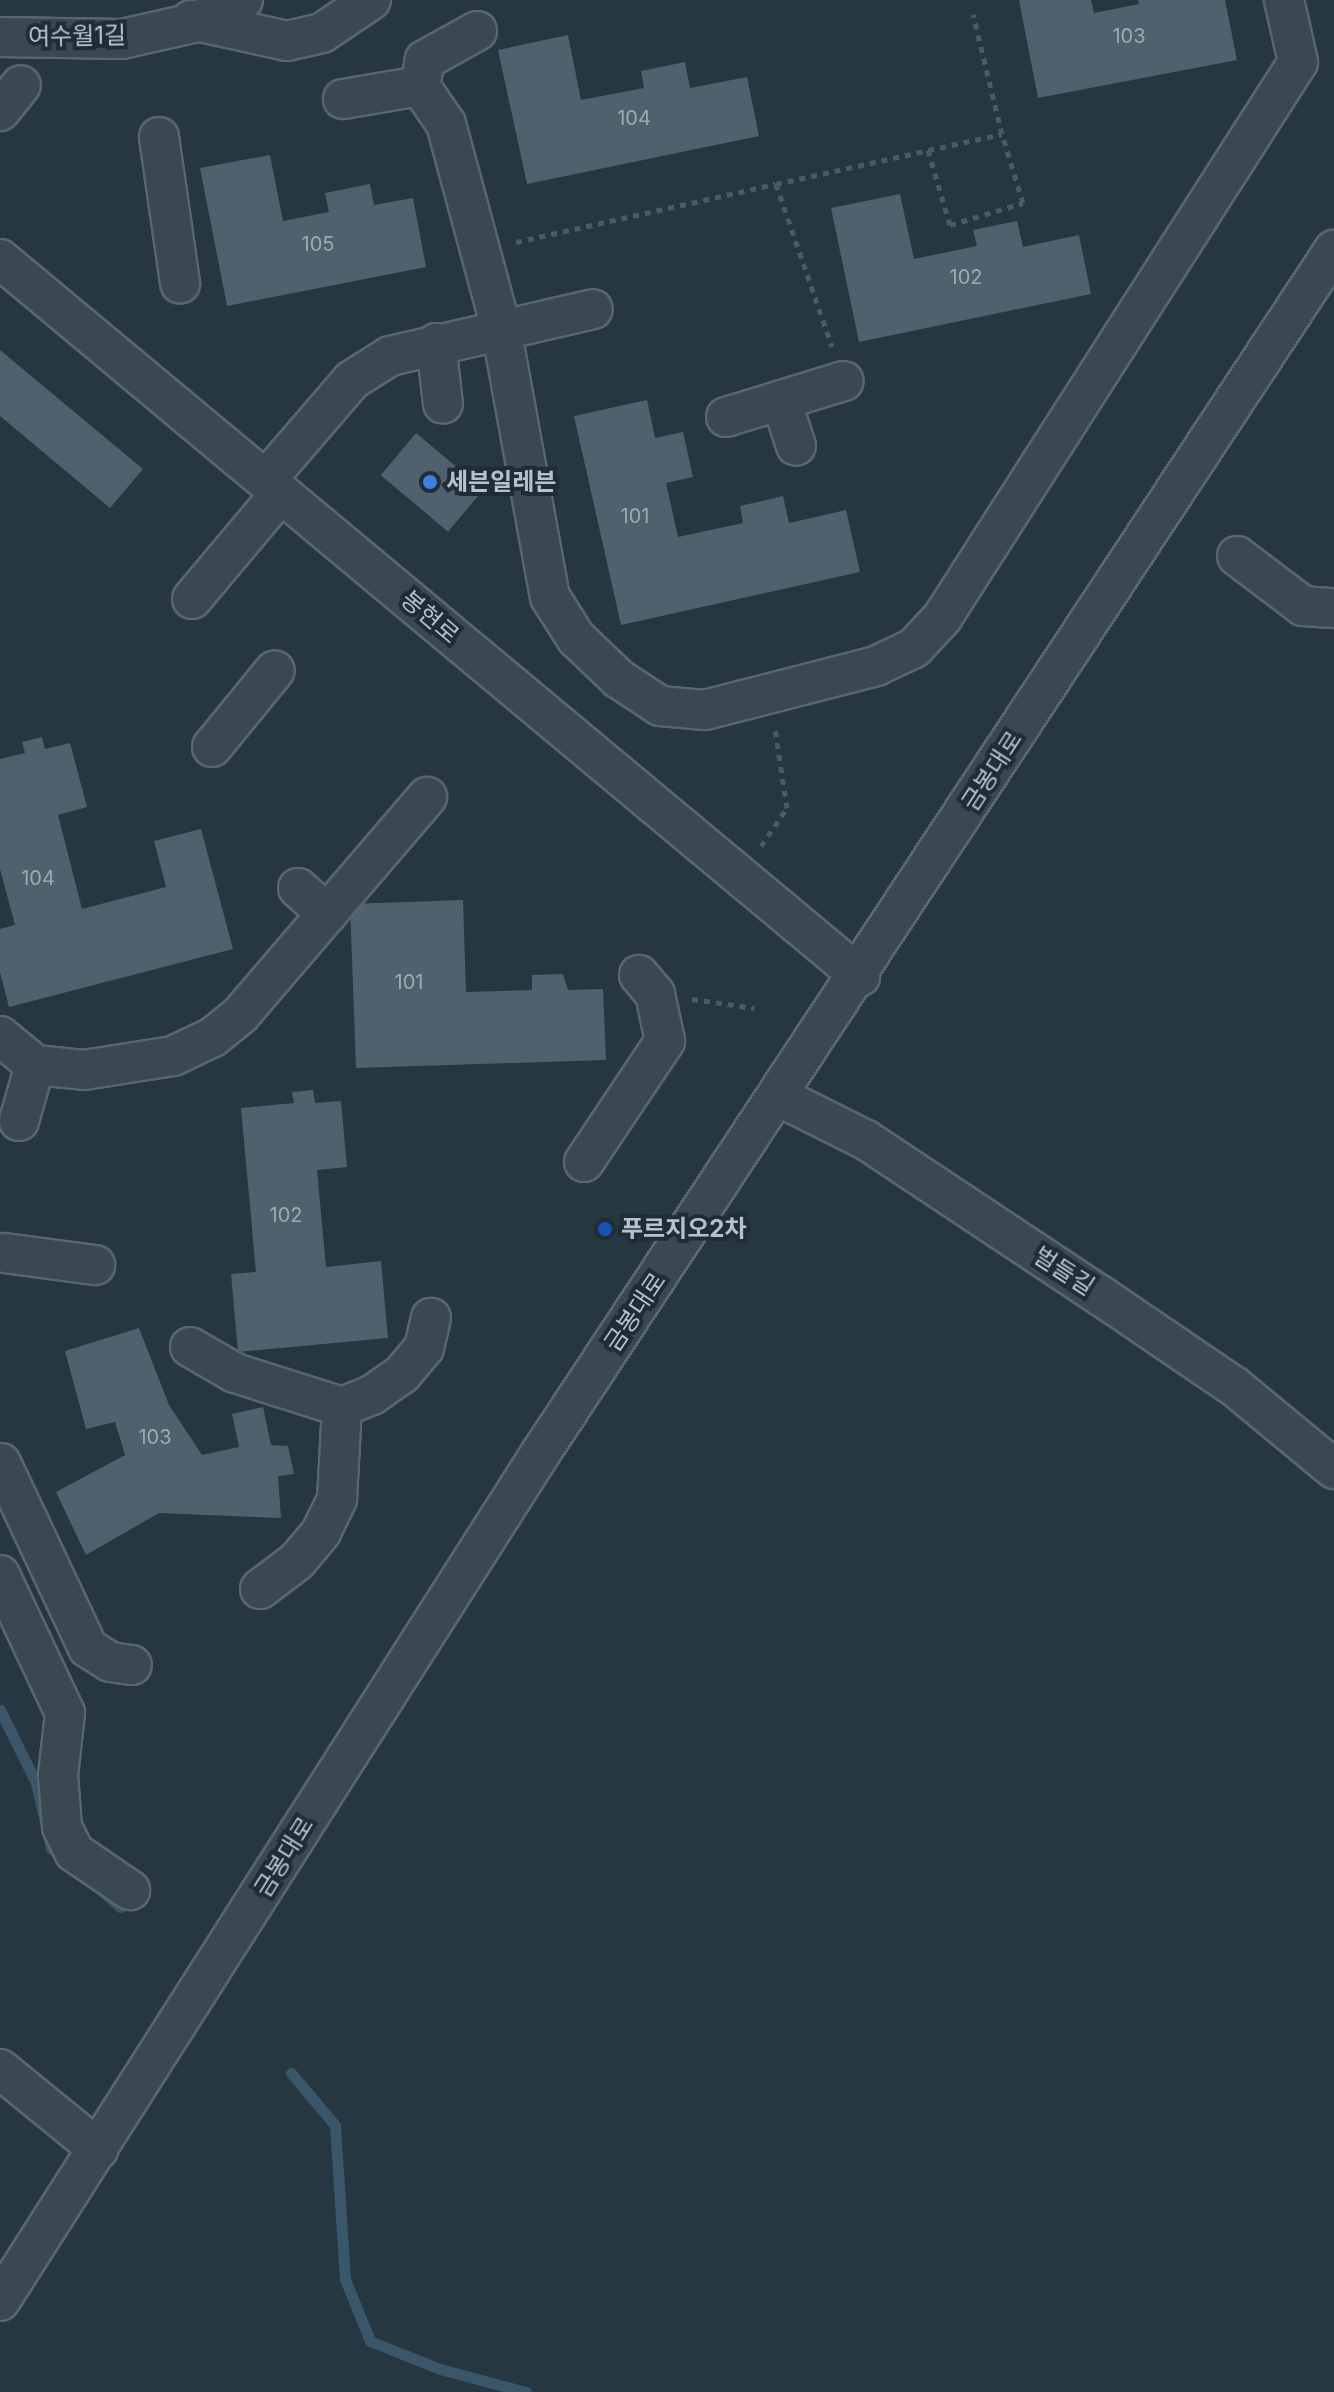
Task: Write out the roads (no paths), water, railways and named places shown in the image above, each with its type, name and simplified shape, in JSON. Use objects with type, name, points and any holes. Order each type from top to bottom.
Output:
[{"type":"street","name":"여수월1길","points":[[0,37],[122,39],[186,12],[243,0]]},
{"type":"street","points":[[186,12],[287,41],[322,33],[371,0]]},
{"type":"street","points":[[477,31],[425,60],[420,86],[446,124],[501,328],[550,597],[576,638],[619,679],[660,706],[705,710],[770,696],[876,666],[914,648],[942,618],[1298,62],[1284,0]]},
{"type":"street","points":[[343,99],[420,86]]},
{"type":"street","points":[[159,137],[180,283]]},
{"type":"street","name":"금봉대로","points":[[0,2301],[542,1451],[860,976],[1334,250]]},
{"type":"street","name":"봉현로","points":[[0,259],[860,976]]},
{"type":"street","points":[[192,599],[352,380],[390,356],[593,309]]},
{"type":"street","points":[[436,343],[443,404]]},
{"type":"street","points":[[726,417],[844,381]]},
{"type":"street","points":[[781,400],[796,446]]},
{"type":"street","points":[[1237,556],[1303,606],[1334,608]]},
{"type":"street","points":[[212,747],[275,670]]},
{"type":"street","points":[[0,1036],[35,1065],[84,1070],[173,1056],[213,1037],[241,1014],[427,797]]},
{"type":"street","points":[[298,888],[327,914]]},
{"type":"street","points":[[584,1162],[665,1041],[647,984]]},
{"type":"street","points":[[19,1121],[35,1065]]},
{"type":"street","name":"벌들길","points":[[778,1096],[866,1140],[1101,1296],[1235,1387],[1334,1469]]},
{"type":"street","points":[[5,1253],[95,1265]]},
{"type":"street","points":[[190,1347],[235,1373],[342,1407],[372,1395],[402,1374],[424,1348],[431,1318]]},
{"type":"street","points":[[260,1589],[297,1561],[321,1532],[337,1499],[342,1407]]},
{"type":"street","points":[[1,1463],[88,1648],[110,1662],[132,1665]]},
{"type":"street","points":[[0,1575],[65,1713],[58,1775],[62,1827],[74,1852],[130,1890]]},
{"type":"street","points":[[0,2069],[98,2149]]},
{"type":"waterway","points":[[0,1710],[36,1783],[51,1848],[63,1858]]},
{"type":"waterway","points":[[103,1892],[120,1907]]},
{"type":"waterway","points":[[291,2073],[335,2125],[345,2279],[370,2341],[440,2369],[526,2392]]},
{"type":"place","name":"세븐일레븐","points":[[430,482]]},
{"type":"place","name":"푸르지오2차","points":[[605,1229]]}]
